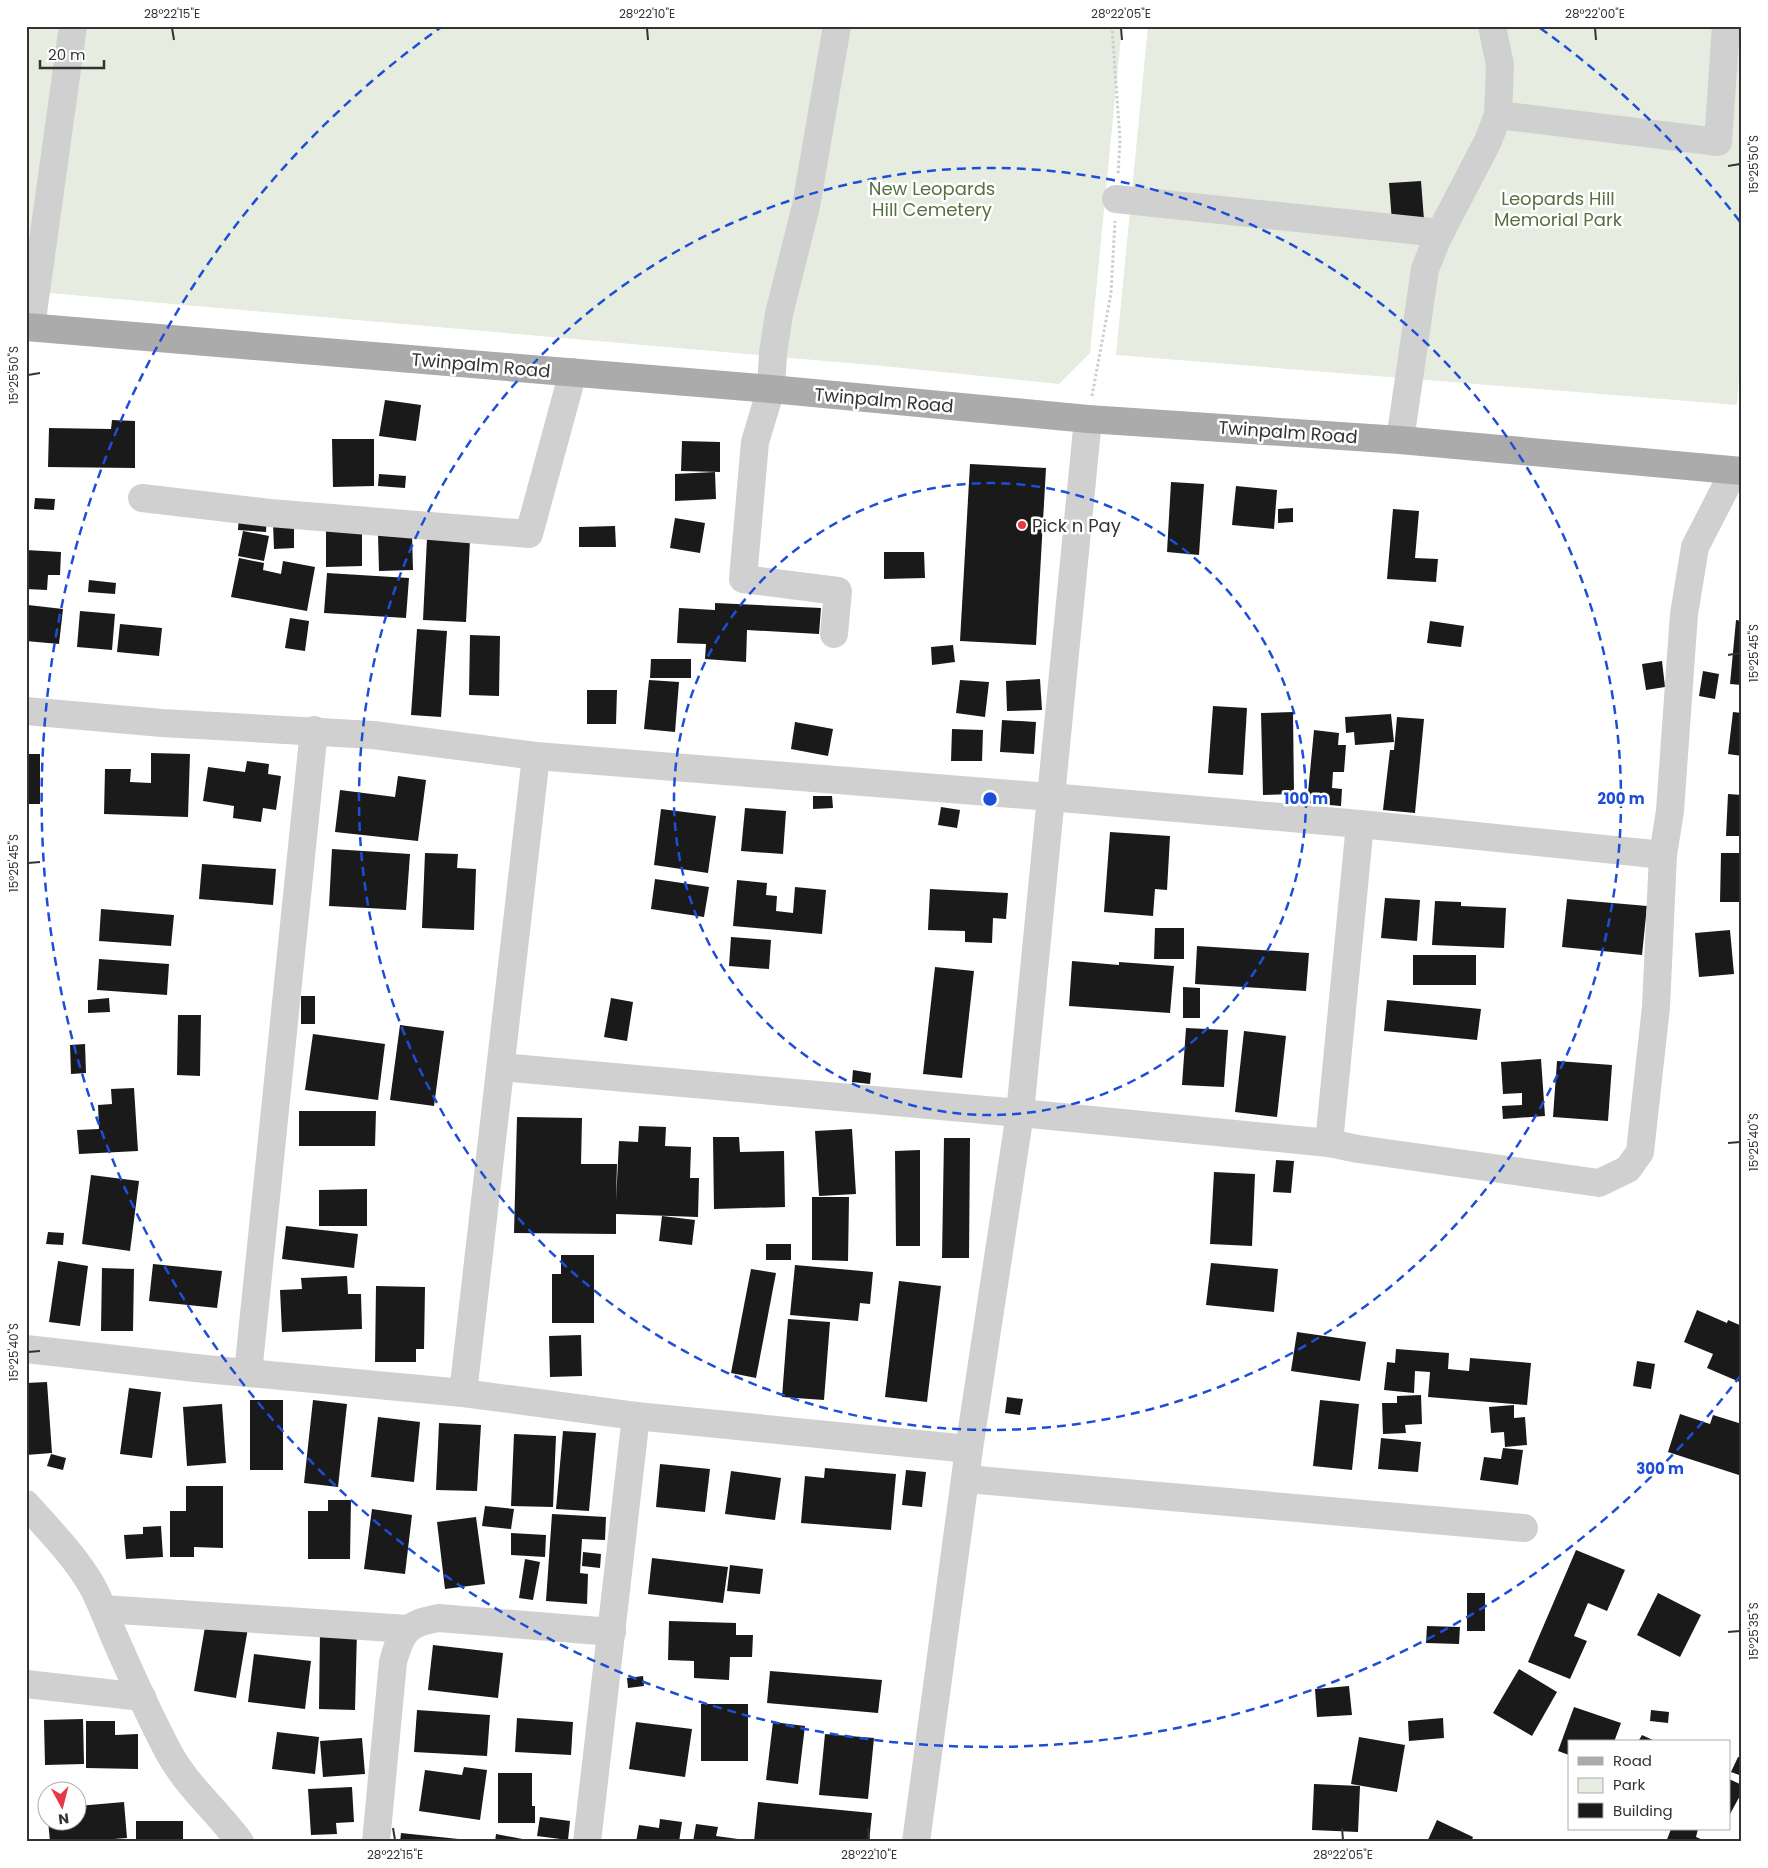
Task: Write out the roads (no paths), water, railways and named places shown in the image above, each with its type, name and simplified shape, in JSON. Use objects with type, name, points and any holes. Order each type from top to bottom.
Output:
[{"type":"main road","name":"Twinpalm Road","points":[[29,327],[771,389],[1088,419],[1400,440],[1738,471]]},
{"type":"street","points":[[29,327],[73,26]]},
{"type":"street","points":[[834,634],[838,591],[743,579],[755,442],[771,389],[773,353],[779,314],[806,206],[837,26]]},
{"type":"street","points":[[1400,440],[1425,269],[1440,233],[1488,141],[1498,115],[1500,65],[1492,26]]},
{"type":"street","points":[[1498,115],[1718,142],[1726,26]]},
{"type":"street","points":[[1116,199],[1440,233]]},
{"type":"street","points":[[142,498],[270,513],[529,534],[573,372]]},
{"type":"street","points":[[916,1842],[969,1449],[1020,1113],[1088,419]]},
{"type":"street","points":[[501,1067],[1020,1113],[1329,1143],[1358,1149],[1599,1184],[1628,1169],[1640,1152],[1656,1006],[1663,855],[1670,811],[1684,614],[1695,547],[1738,471]]},
{"type":"street","points":[[26,711],[162,723],[314,730],[373,735],[536,756],[1360,824],[1663,855]]},
{"type":"street","points":[[248,1373],[314,730]]},
{"type":"street","points":[[463,1393],[536,756]]},
{"type":"street","points":[[1329,1143],[1360,824]]},
{"type":"street","points":[[26,1349],[248,1373],[463,1393],[636,1416],[969,1449]]},
{"type":"street","points":[[587,1842],[636,1416]]},
{"type":"street","points":[[966,1479],[1524,1528]]},
{"type":"street","points":[[26,1504],[77,1564],[91,1584],[142,1697],[169,1752],[183,1775],[202,1799],[222,1818],[240,1842]]},
{"type":"street","points":[[103,1609],[408,1629]]},
{"type":"street","points":[[376,1842],[393,1662],[398,1644],[408,1629],[423,1621],[439,1618],[612,1632]]},
{"type":"street","points":[[26,1684],[142,1697]]},
{"type":"place","name":"Pick n Pay","points":[[1022,525]]},
{"type":"park label","name":"New Leopards Hill Cemetery","points":[[932,198]]},
{"type":"park label","name":"Leopards Hill Memorial Park","points":[[1558,208]]}]
